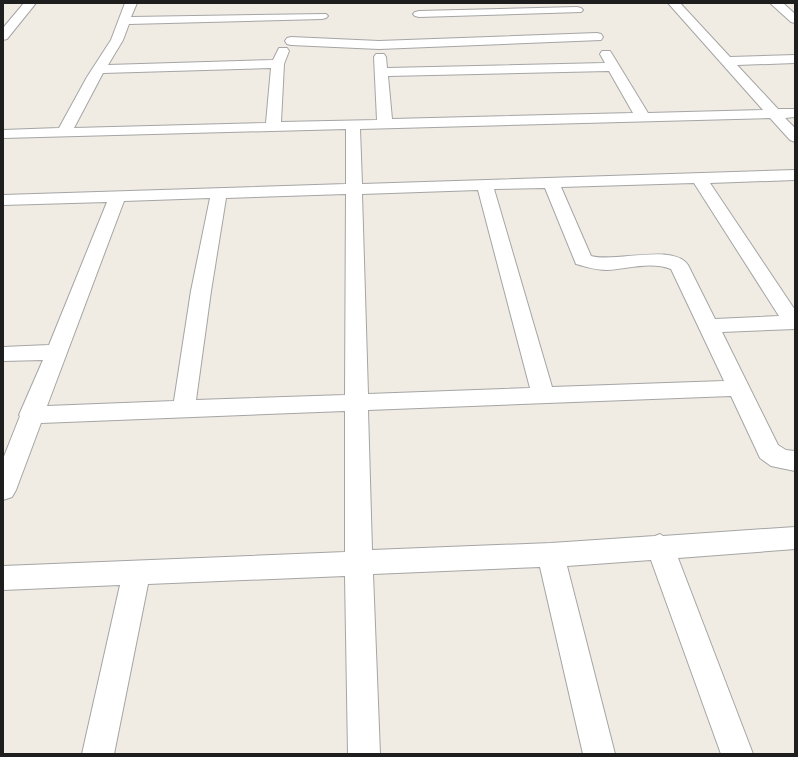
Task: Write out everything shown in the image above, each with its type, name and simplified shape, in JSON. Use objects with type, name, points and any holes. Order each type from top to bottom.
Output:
[{"type":"street","points":[[64,132],[117,40],[131,3]]},
{"type":"street","points":[[273,126],[280,56],[291,41],[322,16],[326,10],[327,3]]},
{"type":"street","points":[[674,3],[795,137]]},
{"type":"street","points":[[776,3],[795,20]]},
{"type":"street","points":[[10,12],[26,7]]},
{"type":"street","points":[[3,36],[26,7]]},
{"type":"street","points":[[426,43],[417,9],[574,7],[597,38],[612,66],[644,117]]},
{"type":"street","points":[[124,21],[322,16]]},
{"type":"street","points":[[291,41],[379,45],[597,38]]},
{"type":"street","points":[[379,45],[385,124]]},
{"type":"street","points":[[726,60],[795,59]]},
{"type":"street","points":[[99,69],[278,64]]},
{"type":"street","points":[[380,72],[612,66]]},
{"type":"street","points":[[3,134],[795,113]]},
{"type":"street","points":[[353,124],[359,563],[364,754]]},
{"type":"street","points":[[5,203],[118,196],[795,175]]},
{"type":"street","points":[[699,178],[794,322]]},
{"type":"street","points":[[551,183],[583,260],[596,264],[664,260],[679,265],[768,451],[780,459],[795,461]]},
{"type":"street","points":[[485,185],[544,396]]},
{"type":"street","points":[[184,408],[201,290],[219,193]]},
{"type":"street","points":[[3,490],[31,415],[118,196]]},
{"type":"street","points":[[708,326],[794,322]]},
{"type":"street","points":[[3,354],[56,352]]},
{"type":"street","points":[[31,415],[738,388]]},
{"type":"street","points":[[3,578],[551,555],[660,546],[795,538]]},
{"type":"street","points":[[660,546],[737,754]]},
{"type":"street","points":[[551,555],[599,754]]},
{"type":"street","points":[[98,754],[137,572]]}]
